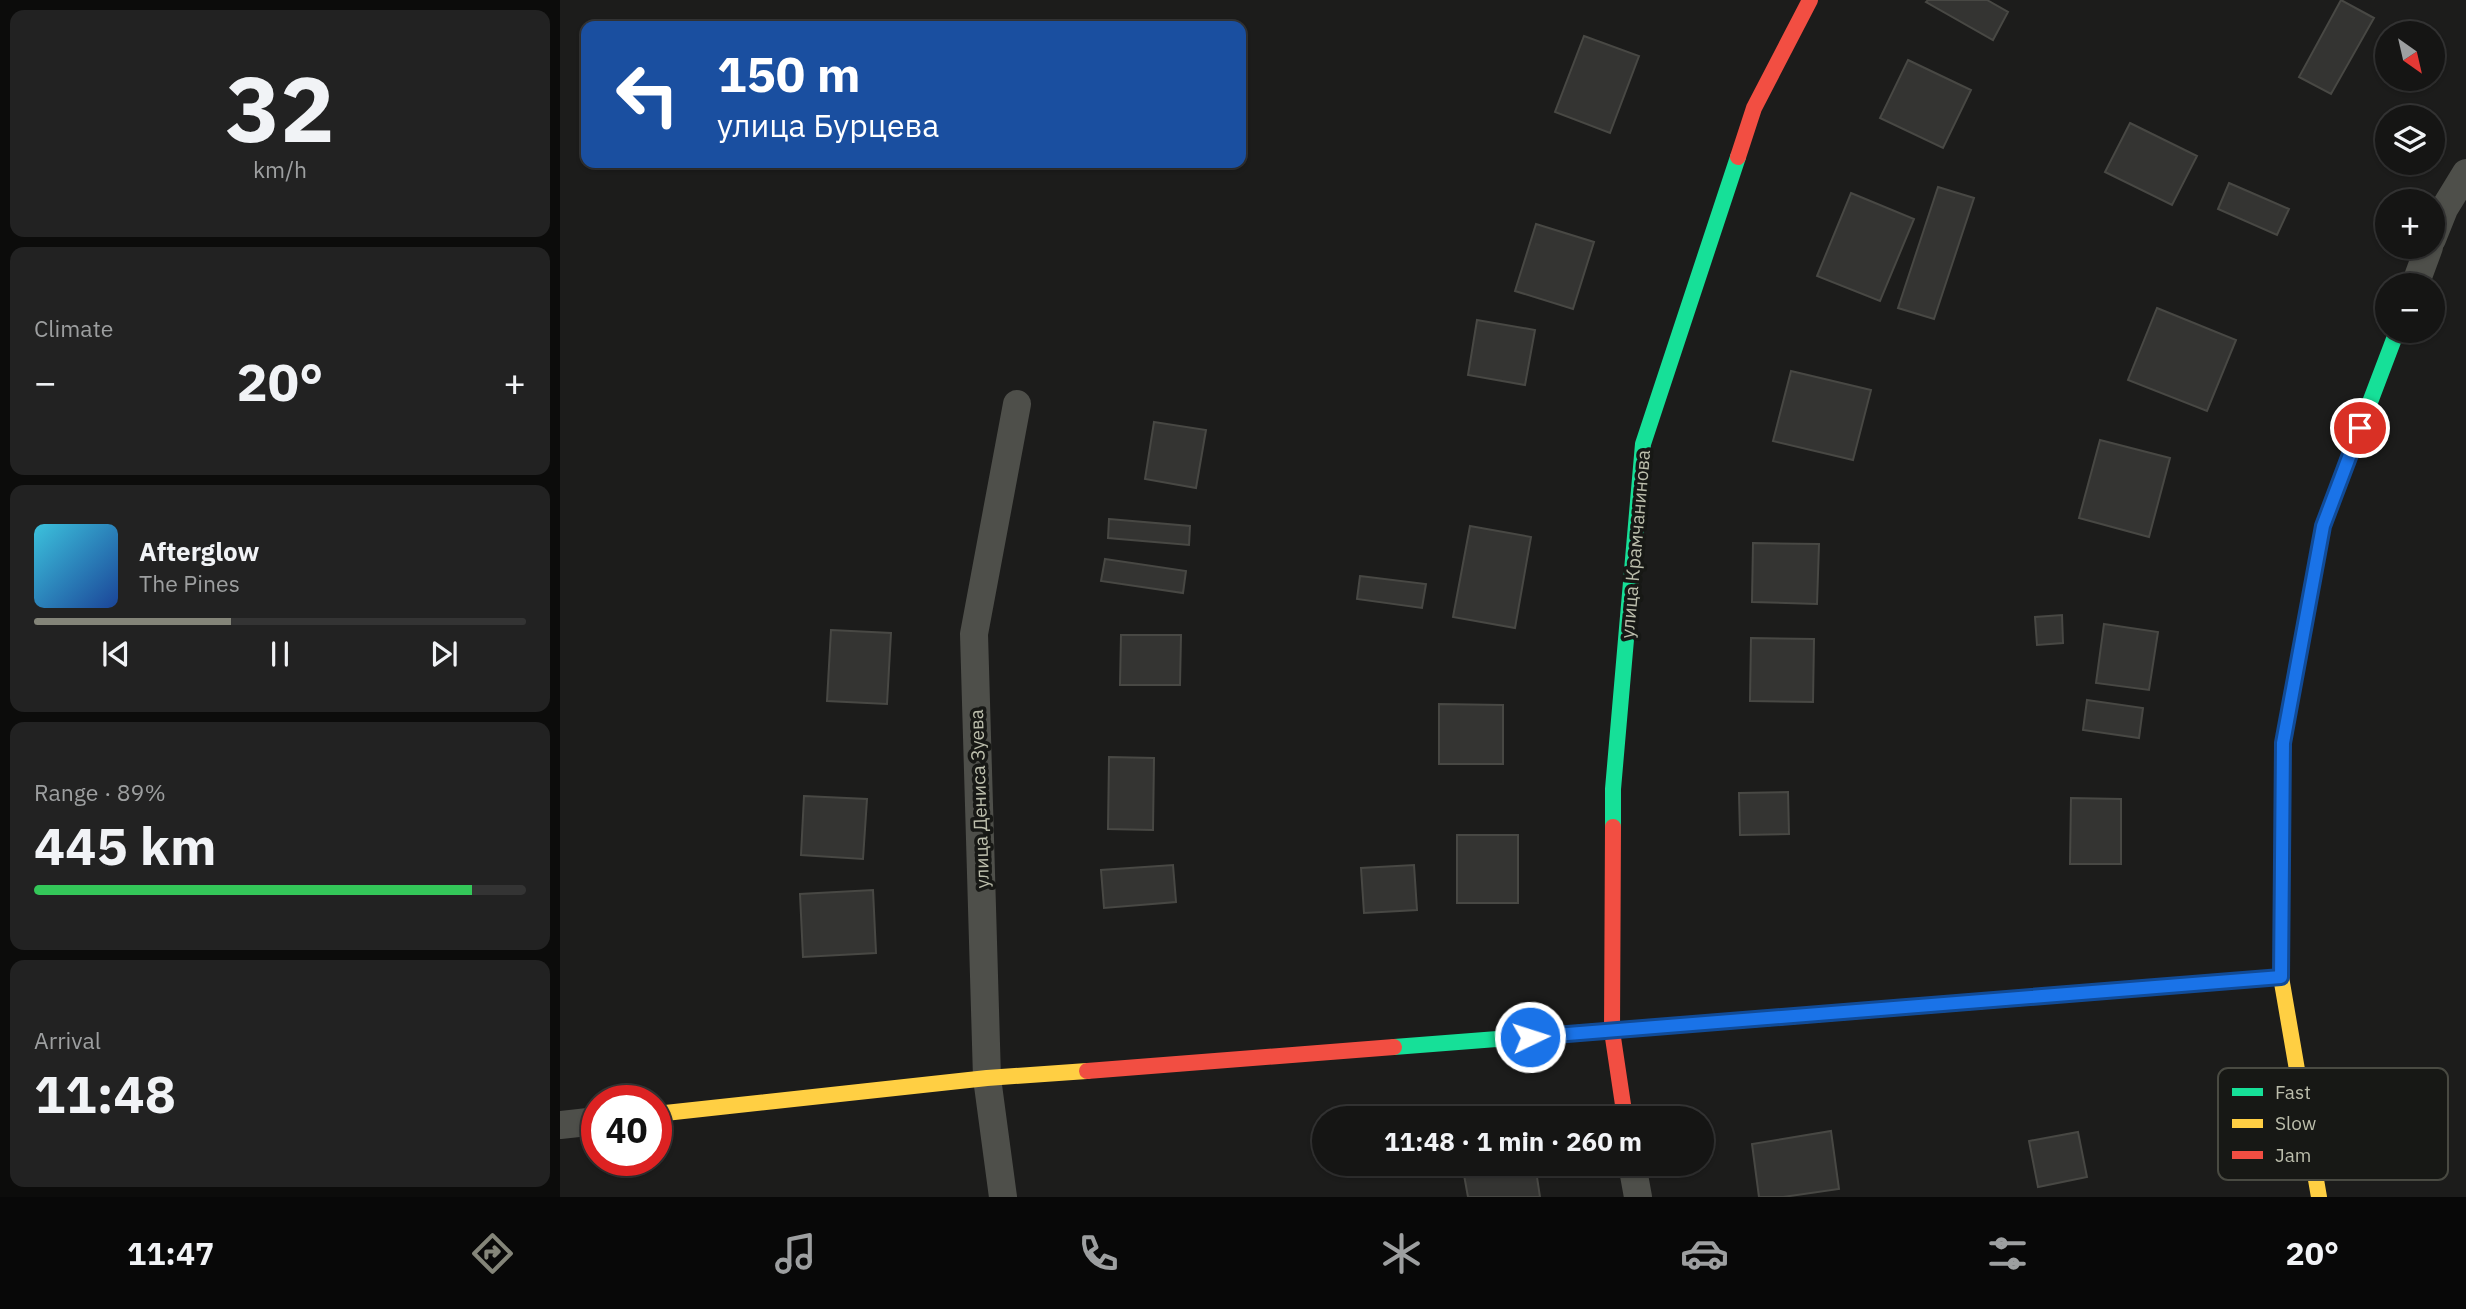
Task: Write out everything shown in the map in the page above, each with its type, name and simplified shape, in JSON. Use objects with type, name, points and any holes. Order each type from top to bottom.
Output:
[{"type":"street","name":"улица Крамчанинова","points":[[1623,1106],[1612,1031],[1613,789],[1643,444],[1754,108],[1810,0]]},
{"type":"street","points":[[2445,207],[2466,173]]},
{"type":"street","points":[[2296,1068],[2281,977],[2283,743],[2323,526],[2392,343]]},
{"type":"street","name":"улица Дениса Зуева","points":[[1003,1197],[987,1078],[974,634],[1017,404]]},
{"type":"street","points":[[672,1112],[987,1078],[2281,977]]},
{"type":"street","points":[[560,1125],[581,1123]]},
{"type":"street","points":[[1634,1176],[1638,1197]]},
{"type":"building","points":[[1987,0],[2008,12],[1993,40],[1926,2]]},
{"type":"building","points":[[2341,0],[2374,18],[2331,94],[2299,77]]},
{"type":"building","points":[[1584,36],[1639,56],[1610,133],[1555,112]]},
{"type":"building","points":[[1908,60],[1971,90],[1943,148],[1880,118]]},
{"type":"building","points":[[2130,123],[2197,156],[2172,205],[2105,172]]},
{"type":"building","points":[[2229,183],[2289,209],[2277,235],[2218,209]]},
{"type":"building","points":[[1938,187],[1974,198],[1934,319],[1898,308]]},
{"type":"building","points":[[1851,193],[1914,219],[1880,301],[1817,276]]},
{"type":"building","points":[[1536,224],[1594,242],[1573,309],[1515,291]]},
{"type":"building","points":[[2157,308],[2236,340],[2207,411],[2128,380]]},
{"type":"building","points":[[1477,320],[1535,330],[1525,385],[1468,375]]},
{"type":"building","points":[[1791,371],[1871,390],[1853,460],[1773,441]]},
{"type":"building","points":[[1154,422],[1206,430],[1196,488],[1145,479]]},
{"type":"building","points":[[2100,440],[2170,458],[2149,537],[2079,518]]},
{"type":"building","points":[[1109,519],[1190,526],[1189,545],[1108,538]]},
{"type":"building","points":[[1470,526],[1531,537],[1515,628],[1453,617]]},
{"type":"building","points":[[1753,543],[1819,544],[1817,604],[1752,602]]},
{"type":"building","points":[[1105,559],[1186,571],[1183,593],[1101,581]]},
{"type":"building","points":[[1360,576],[1426,584],[1422,608],[1357,599]]},
{"type":"building","points":[[2062,615],[2063,643],[2037,645],[2035,617]]},
{"type":"building","points":[[2104,624],[2158,632],[2149,690],[2096,683]]},
{"type":"building","points":[[831,630],[891,633],[887,704],[827,701]]},
{"type":"building","points":[[1121,635],[1181,635],[1180,685],[1120,685]]},
{"type":"building","points":[[1751,638],[1814,639],[1813,702],[1750,701]]},
{"type":"building","points":[[2087,700],[2143,708],[2139,738],[2083,730]]},
{"type":"building","points":[[1439,704],[1503,705],[1503,764],[1439,764]]},
{"type":"building","points":[[1109,757],[1154,758],[1153,830],[1108,829]]},
{"type":"building","points":[[1788,792],[1789,834],[1740,835],[1739,793]]},
{"type":"building","points":[[804,796],[867,799],[863,859],[801,855]]},
{"type":"building","points":[[2071,798],[2121,799],[2121,864],[2070,864]]},
{"type":"building","points":[[1457,835],[1518,835],[1518,903],[1457,903]]},
{"type":"building","points":[[1173,865],[1176,902],[1104,908],[1101,870]]},
{"type":"building","points":[[1414,865],[1417,910],[1364,913],[1361,868]]},
{"type":"building","points":[[873,890],[876,953],[803,957],[800,894]]},
{"type":"building","points":[[1831,1131],[1839,1189],[1783,1197],[1759,1197],[1752,1144]]},
{"type":"building","points":[[2078,1132],[2087,1177],[2038,1187],[2029,1141]]},
{"type":"building","points":[[1464,1176],[1537,1176],[1540,1197],[1468,1197]]},
{"type":"traffic: fast","points":[[1613,827],[1613,789],[1643,444],[1738,157]]},
{"type":"traffic: fast","points":[[2305,623],[2323,526],[2392,343]]},
{"type":"traffic: fast","points":[[1394,1047],[1771,1018]]},
{"type":"traffic: slow","points":[[2297,1068],[2281,977],[2283,743],[2305,623]]},
{"type":"traffic: slow","points":[[1771,1018],[2281,977]]},
{"type":"traffic: slow","points":[[672,1112],[987,1078],[1087,1071]]},
{"type":"traffic: slow","points":[[2316,1180],[2319,1197]]},
{"type":"traffic: jam","points":[[1738,157],[1754,108],[1810,0]]},
{"type":"traffic: jam","points":[[1613,827],[1612,1031],[1623,1106]]},
{"type":"traffic: jam","points":[[1087,1071],[1394,1047]]},
{"type":"route","points":[[1530,1037],[2281,977],[2283,743],[2323,526],[2360,428]]}]
